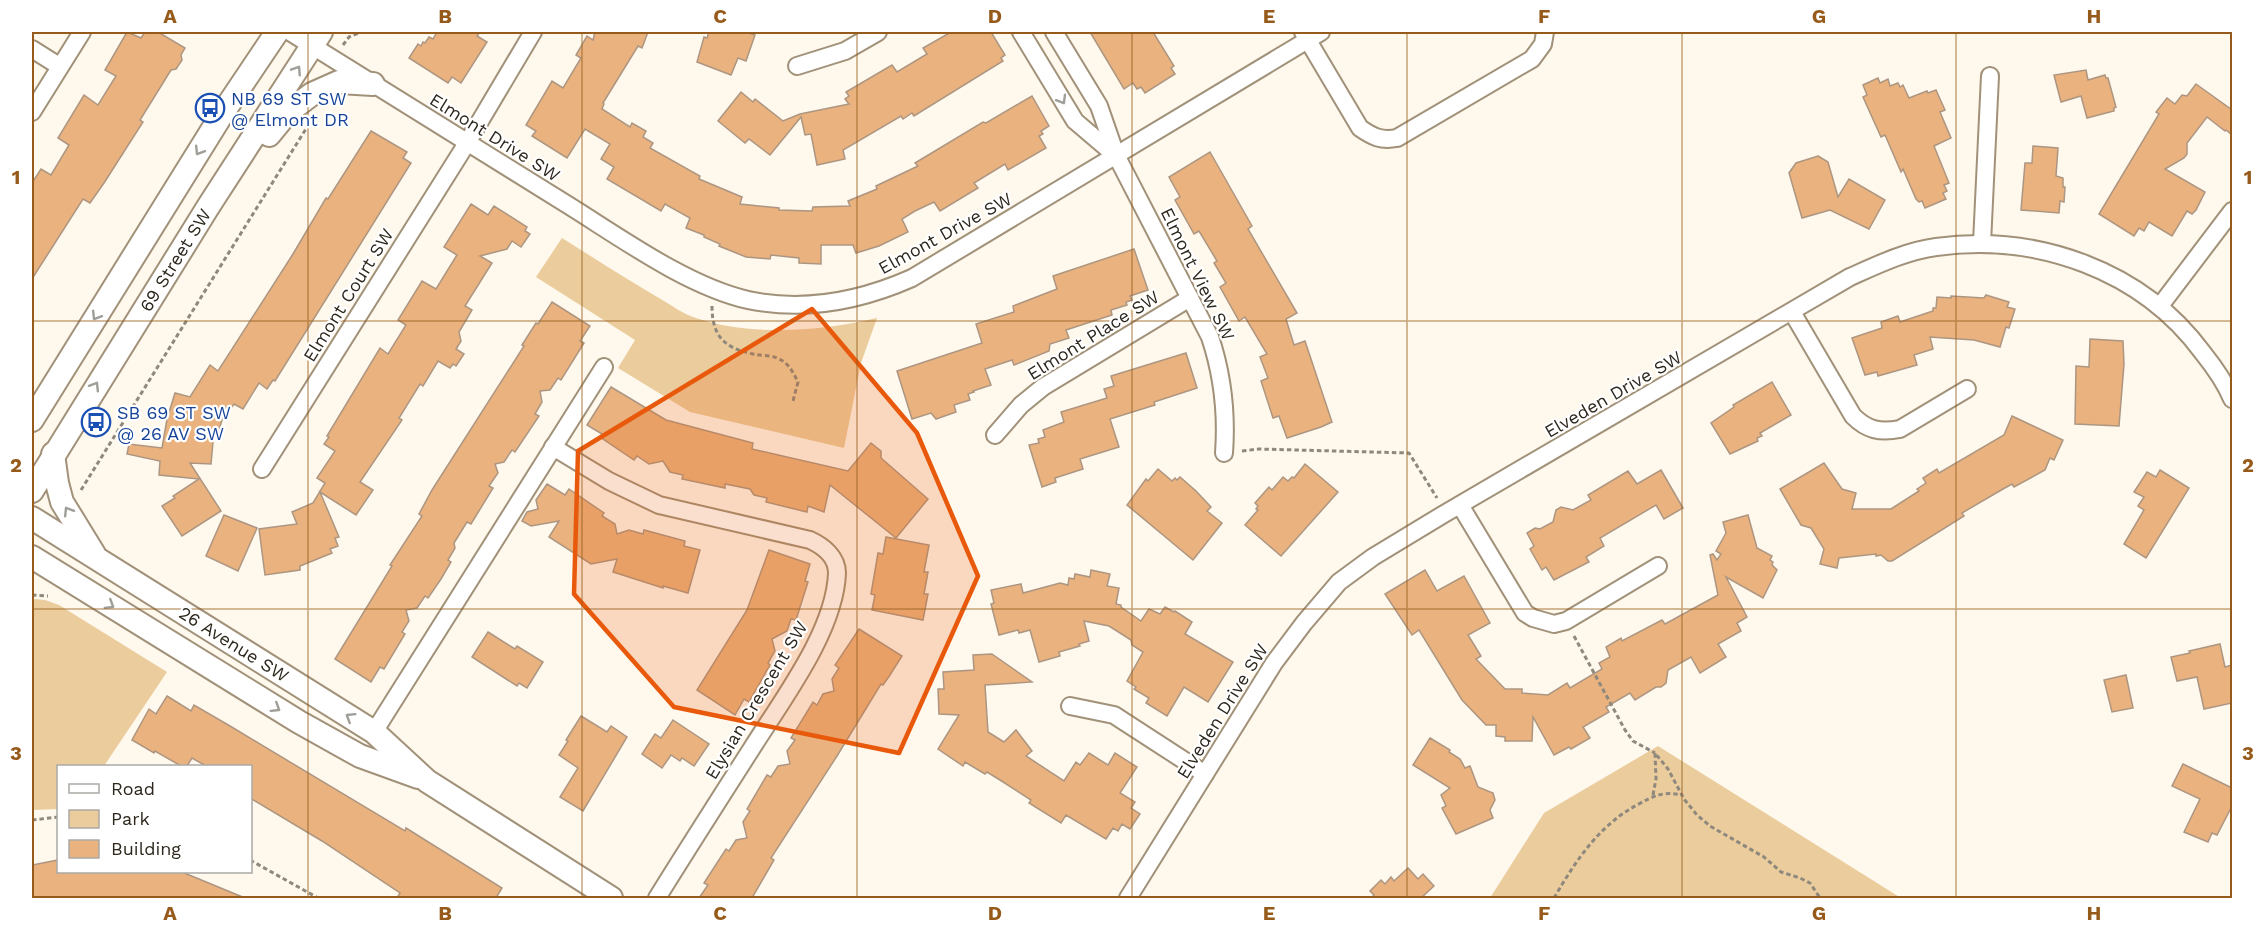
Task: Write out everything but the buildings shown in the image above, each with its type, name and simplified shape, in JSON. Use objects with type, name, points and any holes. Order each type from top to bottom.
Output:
[{"type":"main road","name":"69 Street SW","points":[[32,420],[224,111],[277,32]]},
{"type":"main road","name":"69 Street SW","points":[[32,491],[208,207],[317,38]]},
{"type":"main road","points":[[208,207],[299,102],[339,82],[373,84]]},
{"type":"main road","points":[[32,405],[50,390]]},
{"type":"main road","points":[[53,454],[62,502],[98,561]]},
{"type":"main road","name":"26 Avenue SW","points":[[32,518],[374,732],[427,781],[611,898]]},
{"type":"main road","name":"26 Avenue SW","points":[[32,557],[299,722],[360,756],[427,781]]},
{"type":"main road","points":[[32,575],[60,575]]},
{"type":"street","points":[[32,112],[82,32]]},
{"type":"street","name":"Elmont Drive SW","points":[[290,32],[317,38],[373,84],[673,269],[749,300],[807,305],[845,301],[878,292],[912,278],[1311,34]]},
{"type":"street","name":"Elmont Court SW","points":[[262,469],[467,143],[533,32]]},
{"type":"street","points":[[797,66],[845,51],[878,32]]},
{"type":"street","points":[[1021,32],[1075,121],[1116,155]]},
{"type":"street","points":[[1054,32],[1099,106],[1116,155]]},
{"type":"street","points":[[1311,34],[1360,128],[1376,138],[1387,140],[1397,138],[1532,58],[1543,44],[1545,32]]},
{"type":"street","points":[[32,49],[60,66]]},
{"type":"street","points":[[1043,68],[1067,53]]},
{"type":"street","points":[[1982,243],[1990,76]]},
{"type":"street","name":"Elmont View SW","points":[[1116,155],[1210,337],[1221,378],[1226,420],[1224,453]]},
{"type":"street","points":[[2160,306],[2232,211]]},
{"type":"street","name":"Elveden Drive SW","points":[[1128,898],[1275,663],[1304,623],[1334,588],[1373,557],[1850,277],[1897,258],[1934,247],[1982,243],[2063,255],[2123,280],[2175,318],[2228,387],[2232,399]]},
{"type":"street","name":"Elmont Place SW","points":[[995,435],[1021,405],[1042,387],[1190,298]]},
{"type":"street","points":[[1792,312],[1853,416],[1872,429],[1888,432],[1900,429],[1967,389]]},
{"type":"street","points":[[374,732],[604,367]]},
{"type":"street","name":"Elysian Crescent SW","points":[[553,447],[609,481],[659,505],[810,540],[819,544],[832,558],[837,572],[828,610],[813,649],[657,898]]},
{"type":"street","points":[[1460,505],[1525,613],[1544,622],[1554,624],[1566,621],[1658,566]]},
{"type":"street","points":[[1070,706],[1114,715],[1205,774]]},
{"type":"path","points":[[349,37],[361,32]]},
{"type":"path","points":[[76,498],[313,117]]},
{"type":"path","points":[[713,287],[712,322],[717,333],[725,344],[736,350],[777,358],[791,368],[798,382],[792,401]]},
{"type":"path","points":[[1224,453],[1259,449],[1409,453],[1432,488]]},
{"type":"path","points":[[32,595],[48,596]]},
{"type":"path","points":[[1566,621],[1625,730],[1634,741],[1655,753],[1696,815],[1710,826],[1764,857],[1781,872],[1810,883],[1820,898]]},
{"type":"path","points":[[1653,795],[1656,779],[1655,753]]},
{"type":"path","points":[[1554,898],[1578,860],[1610,822],[1625,810],[1653,795],[1669,792],[1681,795]]},
{"type":"path","points":[[32,820],[57,818]]},
{"type":"path","points":[[252,861],[318,898]]},
{"type":"highlighted area","points":[[812,309],[917,433],[978,576],[899,753],[674,707],[574,594],[578,451]]},
{"type":"green space","points":[[562,238],[682,312],[718,324],[740,328],[786,330],[833,326],[877,318],[861,363],[844,448],[690,412],[618,368],[635,340],[536,277]]},
{"type":"green space","points":[[45,600],[59,605],[167,672],[105,765],[57,765],[57,809],[32,810],[32,601]]},
{"type":"green space","points":[[1658,746],[1901,898],[1490,898],[1544,813]]},
{"type":"place","name":"NB 69 ST SW @ Elmont DR","points":[[210,108]]},
{"type":"place","name":"SB 69 ST SW @ 26 AV SW","points":[[96,422]]}]
